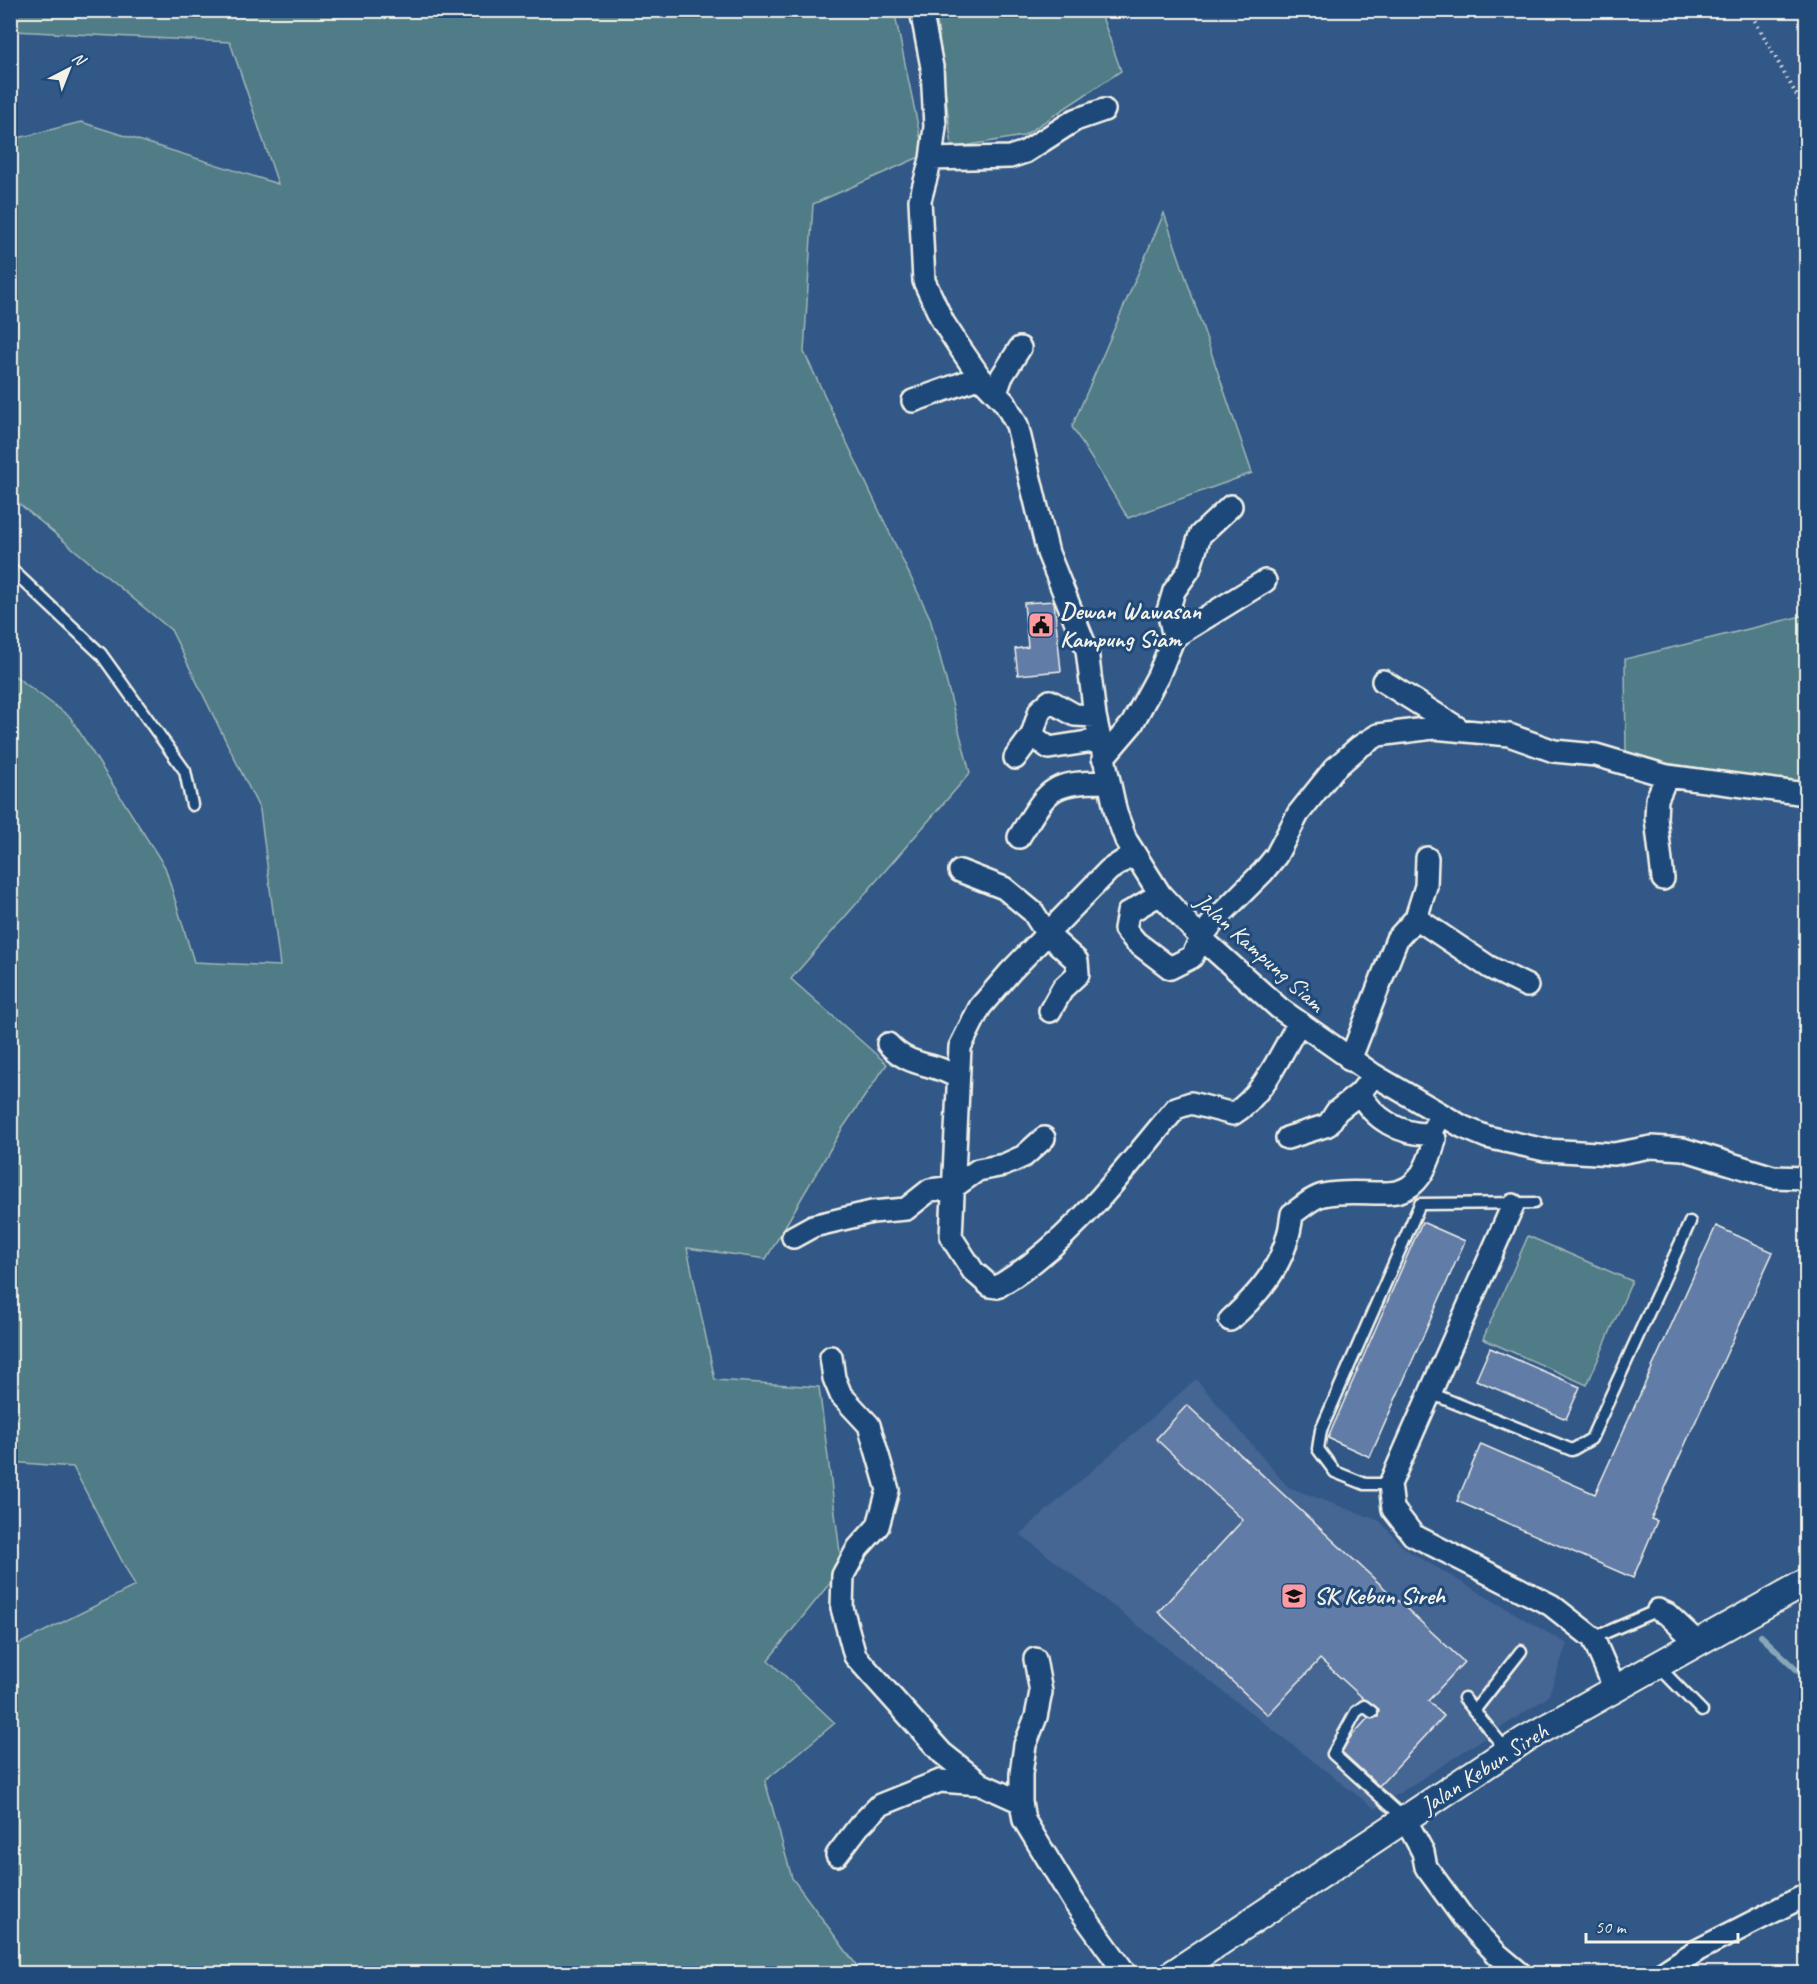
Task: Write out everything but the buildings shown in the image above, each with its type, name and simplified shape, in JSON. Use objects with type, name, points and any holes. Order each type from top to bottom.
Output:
[{"type":"street","name":"Jalan Kampung Siam","points":[[921,10],[935,93],[935,127],[931,159],[920,200],[924,281],[943,322],[980,377],[1005,403],[1017,425],[1048,554],[1087,650],[1095,716],[1107,782],[1126,840],[1160,894],[1201,939],[1299,1023],[1374,1076],[1435,1125],[1545,1150],[1614,1154],[1651,1147],[1683,1149],[1773,1177],[1806,1178]]},
{"type":"street","points":[[931,159],[1010,157],[1025,152],[1076,120],[1104,110]]},
{"type":"street","points":[[996,393],[1002,376],[1020,348]]},
{"type":"street","points":[[913,401],[980,377]]},
{"type":"street","points":[[1174,638],[1168,611],[1174,591],[1189,570],[1200,535],[1231,506]]},
{"type":"street","points":[[1032,735],[1049,748],[1101,749],[1143,708],[1174,638],[1265,581]]},
{"type":"street","points":[[1383,681],[1458,729]]},
{"type":"street","points":[[1015,758],[1032,735],[1040,710],[1050,701],[1075,716],[1095,716]]},
{"type":"street","points":[[1160,894],[1128,913],[1125,929],[1136,942],[1170,968],[1192,957],[1201,939],[1241,892],[1263,872],[1313,795],[1334,770],[1359,747],[1378,735],[1397,731],[1458,729],[1509,735],[1554,751],[1596,755],[1667,776],[1806,794]]},
{"type":"street","points":[[1663,879],[1656,818],[1657,799],[1667,776]]},
{"type":"street","points":[[1019,837],[1041,801],[1060,785],[1107,782]]},
{"type":"street","points":[[1134,854],[1109,870],[1010,972],[980,1007],[960,1047],[951,1237],[973,1271],[983,1281],[997,1287],[1027,1266],[1087,1214],[1176,1108],[1191,1103],[1233,1114],[1245,1106],[1258,1091],[1299,1023]]},
{"type":"street","points":[[1350,1060],[1397,939],[1416,918],[1426,886],[1427,858]]},
{"type":"street","points":[[960,872],[1004,888],[1033,912],[1047,934],[1077,961],[1078,974],[1063,988],[1050,1011]]},
{"type":"street","points":[[1416,918],[1489,967],[1527,986]]},
{"type":"street","points":[[888,1044],[908,1061],[943,1068],[958,1078]]},
{"type":"street","points":[[1287,1138],[1328,1125],[1337,1111],[1360,1094],[1374,1076]]},
{"type":"street","points":[[1230,1320],[1258,1294],[1277,1265],[1290,1237],[1292,1214],[1321,1195],[1394,1194],[1406,1189],[1425,1168],[1435,1139],[1435,1125],[1412,1135],[1388,1123],[1368,1108],[1360,1094]]},
{"type":"street","points":[[793,1237],[813,1226],[873,1212],[906,1209],[930,1190],[954,1187],[978,1170],[1004,1165],[1024,1156],[1044,1138]]},
{"type":"street","points":[[1513,1205],[1390,1484],[1393,1509],[1413,1534],[1551,1605],[1593,1638],[1615,1689]]},
{"type":"street","points":[[831,1357],[834,1378],[841,1395],[869,1425],[888,1490],[878,1526],[858,1548],[843,1575],[842,1608],[855,1656],[942,1753],[981,1784],[1021,1802]]},
{"type":"street","name":"Jalan Kebun Sireh","points":[[1172,1974],[1507,1751],[1806,1582]]},
{"type":"street","points":[[1658,1610],[1667,1614],[1698,1643]]},
{"type":"street","points":[[1035,1659],[1041,1692],[1036,1717],[1025,1746],[1021,1802],[1024,1820],[1074,1902],[1126,1974]]},
{"type":"street","points":[[837,1855],[859,1826],[880,1804],[940,1781],[981,1784]]},
{"type":"street","points":[[1405,1819],[1424,1852],[1426,1867],[1464,1918],[1496,1953],[1521,1974]]},
{"type":"street","points":[[1661,1974],[1698,1950],[1806,1895]]},
{"type":"lane","points":[[10,568],[101,654],[185,771],[192,805]]},
{"type":"lane","points":[[1390,1484],[1365,1484],[1335,1472],[1318,1449],[1321,1430],[1420,1204],[1513,1205],[1534,1203]]},
{"type":"lane","points":[[1430,1394],[1572,1450],[1591,1439],[1690,1222]]},
{"type":"lane","points":[[1593,1638],[1658,1610]]},
{"type":"lane","points":[[1474,1711],[1521,1651]]},
{"type":"lane","points":[[1658,1666],[1702,1711]]},
{"type":"lane","points":[[1464,1698],[1507,1751]]},
{"type":"lane","points":[[1372,1712],[1364,1706],[1356,1712],[1332,1754],[1405,1819]]},
{"type":"path","points":[[1749,10],[1806,112]]},
{"type":"shaded area","name":"SK Kebun Sireh","points":[[1196,1379],[1288,1487],[1380,1521],[1405,1549],[1567,1644],[1548,1697],[1375,1809],[1020,1534]]},
{"type":"green space","points":[[880,10],[895,15],[924,155],[813,204],[804,352],[930,618],[970,773],[791,979],[887,1064],[842,1129],[766,1259],[687,1248],[715,1380],[819,1387],[842,1568],[768,1660],[835,1723],[765,1781],[792,1878],[857,1966],[850,1973],[11,1973],[11,1648],[135,1586],[73,1467],[11,1462],[11,673],[70,717],[165,867],[194,962],[280,966],[260,810],[171,630],[11,497],[10,140],[81,122],[278,184],[230,42],[14,31],[11,11]]},
{"type":"green space","points":[[956,11],[1100,11],[1121,71],[1023,136],[952,148],[937,20]]},
{"type":"green space","points":[[1164,213],[1252,473],[1128,518],[1072,427]]},
{"type":"green space","points":[[1806,615],[1806,784],[1626,757],[1625,659]]},
{"type":"green space","points":[[1528,1236],[1632,1281],[1587,1385],[1483,1339]]},
{"type":"waterway","points":[[1761,1636],[1806,1678]]},
{"type":"place","name":"Dewan Wawasan Kampung Siam","points":[[1041,625]]},
{"type":"place","name":"SK Kebun Sireh","points":[[1294,1596]]}]
